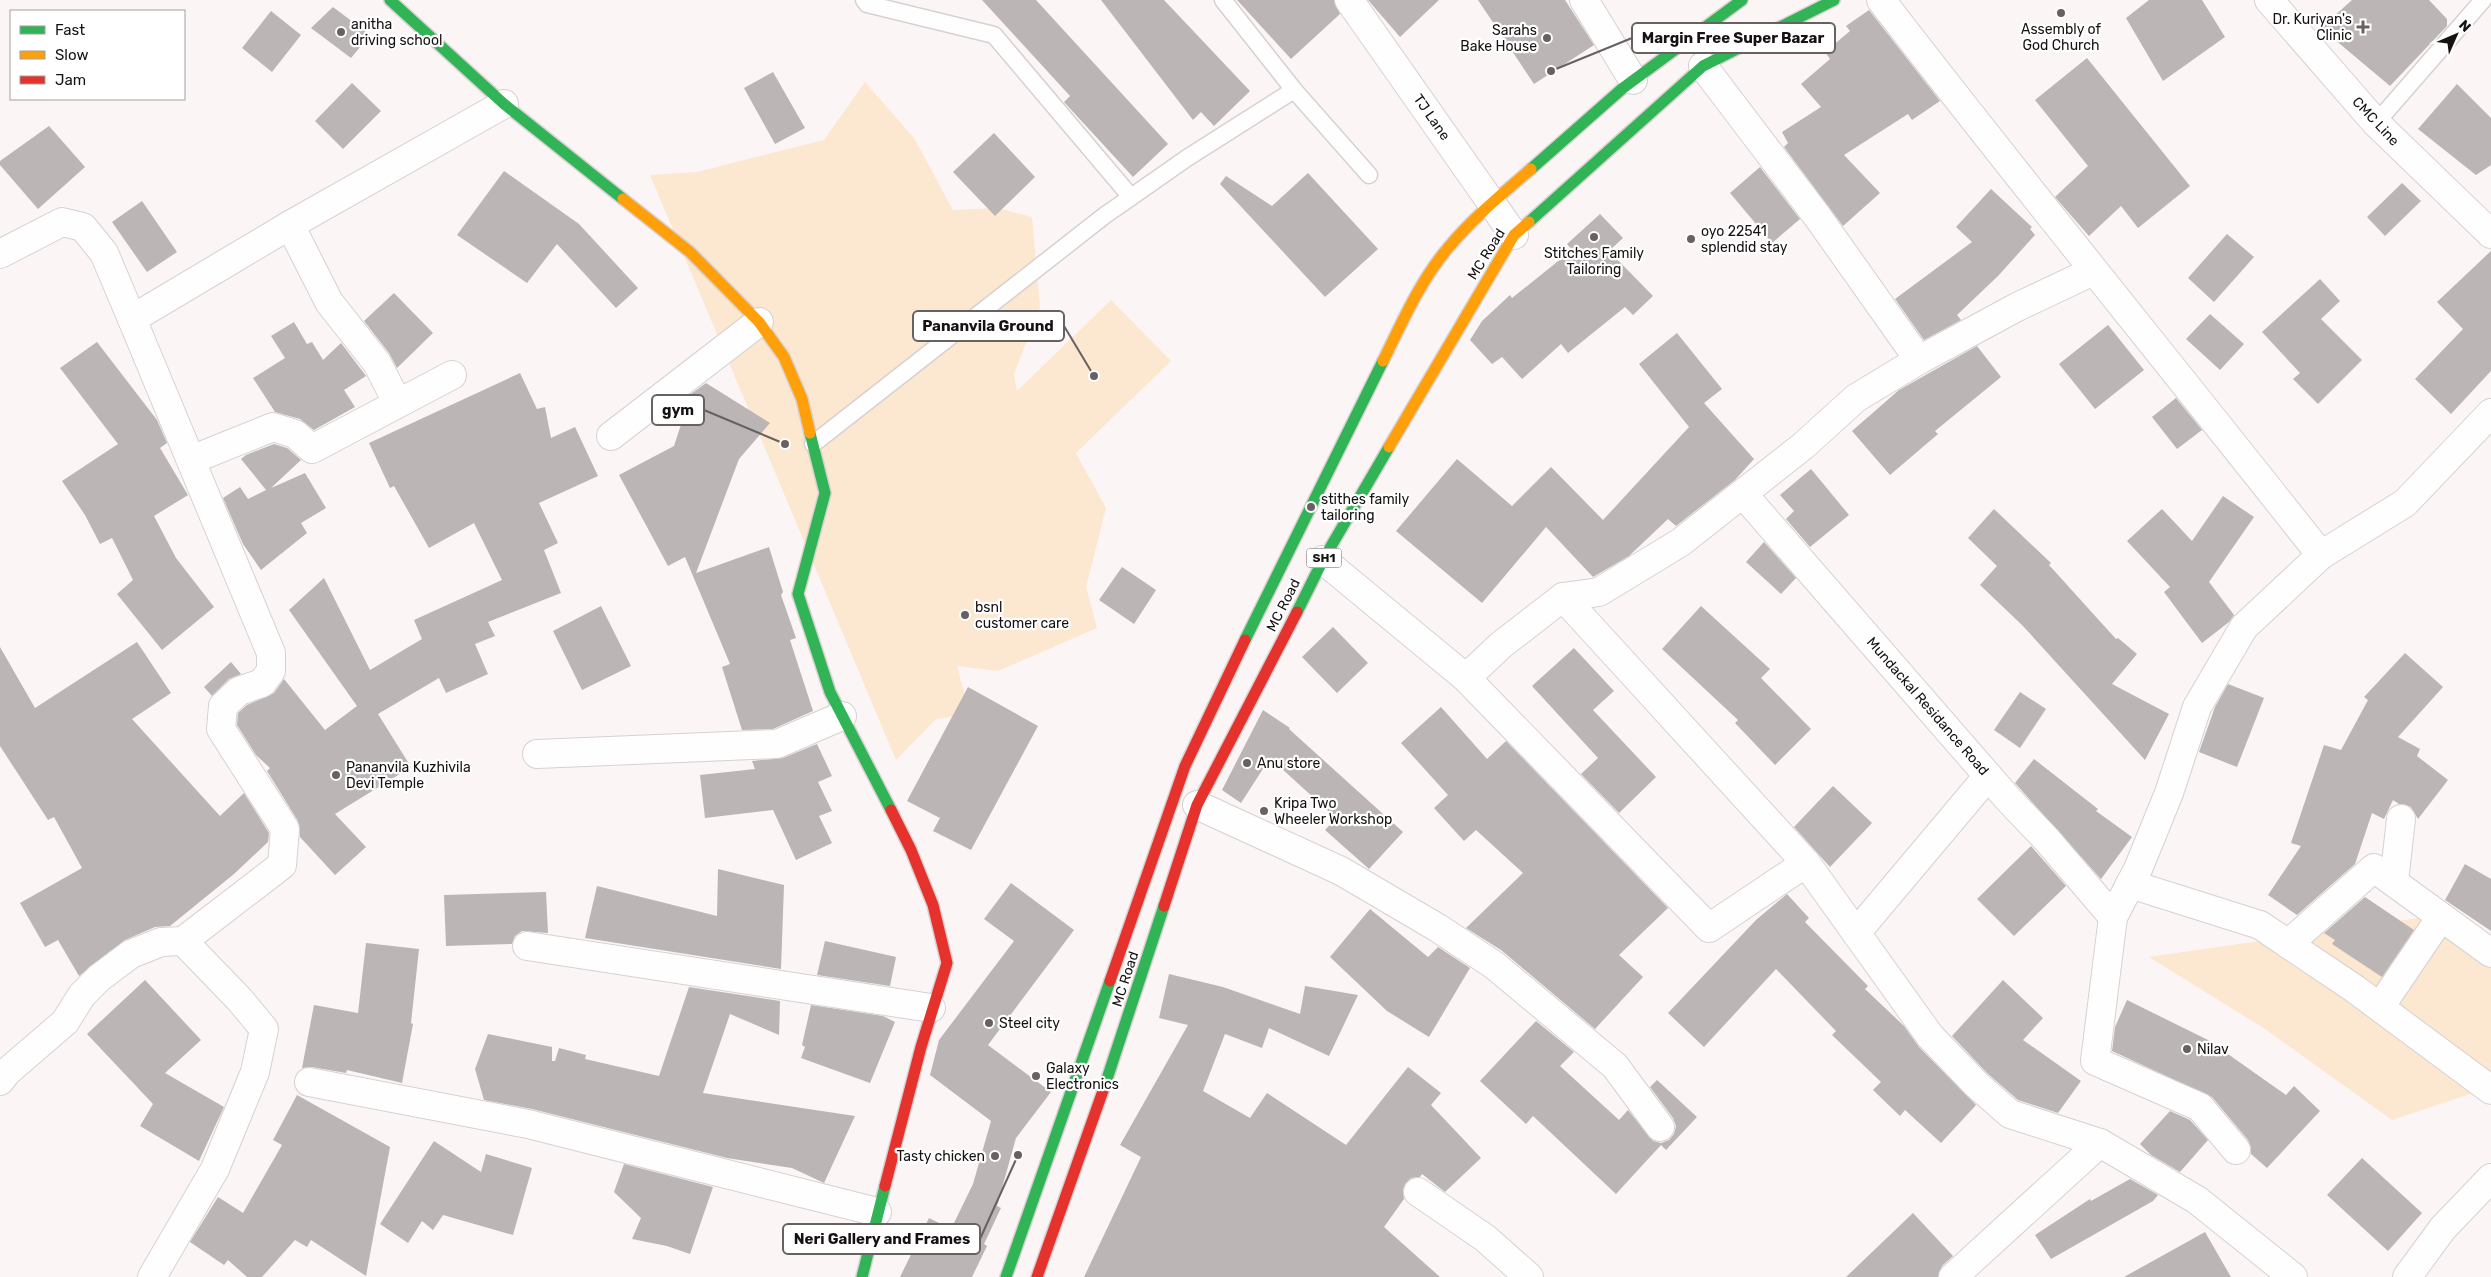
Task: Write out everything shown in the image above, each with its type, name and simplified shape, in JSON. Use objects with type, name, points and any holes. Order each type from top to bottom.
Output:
[{"type":"main road","points":[[390,0],[504,104],[690,252],[759,322],[784,357],[802,400],[825,493],[798,594],[830,692],[911,850],[933,905],[947,963],[931,1008],[877,1212],[862,1277]]},
{"type":"main road","name":"MC Road","points":[[1036,1277],[1086,1145],[1197,805],[1323,560],[1514,235],[1703,66],[1834,0]]},
{"type":"main road","name":"MC Road","points":[[1006,1277],[1185,766],[1293,540],[1415,297],[1447,249],[1492,202],[1633,80],[1735,2]]},
{"type":"street","name":"TJ Lane","points":[[1349,0],[1514,235]]},
{"type":"street","points":[[1584,0],[1633,80]]},
{"type":"street","points":[[1882,0],[2092,271],[2142,327],[2321,555]]},
{"type":"street","name":"CMC Line","points":[[2269,0],[2376,123],[2491,234]]},
{"type":"street","points":[[1703,66],[1817,216],[1919,360]]},
{"type":"street","points":[[132,319],[290,225],[504,104]]},
{"type":"street","points":[[0,254],[62,222],[83,227],[104,252],[271,653],[271,671],[262,682],[238,691],[223,706],[221,729],[285,829],[282,865],[184,941],[161,942],[130,954],[82,995],[65,1022],[7,1072],[0,1081]]},
{"type":"street","points":[[290,225],[329,302],[376,363],[397,402]]},
{"type":"street","points":[[1466,678],[1501,645],[1563,597],[1599,592],[1681,542],[1803,446],[1856,398],[1919,360],[2092,271]]},
{"type":"street","points":[[611,436],[759,322]]},
{"type":"street","points":[[191,460],[273,426],[295,434],[312,449],[397,402],[452,375]]},
{"type":"street","points":[[2236,1150],[2200,1107],[2095,1061],[2113,917],[2130,884],[2169,793],[2197,707],[2244,627],[2321,555],[2405,503],[2491,413]]},
{"type":"street","name":"Mundackal Residance Road","points":[[1743,494],[2113,917]]},
{"type":"street","points":[[1323,560],[1466,678],[1709,928],[1806,863]]},
{"type":"street","points":[[1563,597],[1806,863],[1930,1036],[1976,1084],[2010,1114],[2100,1143],[2197,1200],[2293,1277]]},
{"type":"street","points":[[537,754],[777,744],[842,716]]},
{"type":"street","points":[[1856,933],[1988,776]]},
{"type":"street","points":[[1197,805],[1341,871],[1438,928],[1494,965],[1615,1066],[1660,1127]]},
{"type":"street","points":[[2394,882],[2401,818]]},
{"type":"street","points":[[2288,944],[2374,868],[2491,953]]},
{"type":"street","points":[[2130,884],[2260,925],[2380,1007],[2491,1090]]},
{"type":"street","points":[[2380,1007],[2441,916]]},
{"type":"street","points":[[152,1277],[215,1170],[255,1072],[264,1029],[240,1000],[184,941]]},
{"type":"street","points":[[527,946],[931,1008]]},
{"type":"street","points":[[310,1082],[528,1124],[877,1212]]},
{"type":"street","points":[[1953,1277],[2100,1143]]},
{"type":"street","points":[[2407,1277],[2443,1228],[2491,1178]]},
{"type":"street","points":[[1418,1192],[1485,1238],[1529,1277]]},
{"type":"lane","points":[[864,0],[867,4],[994,35],[1131,197]]},
{"type":"lane","points":[[1223,0],[1294,90],[1369,175]]},
{"type":"lane","points":[[2376,123],[2483,0]]},
{"type":"lane","points":[[813,444],[1131,197],[1187,158],[1294,90]]},
{"type":"shaded area","points":[[865,82],[914,138],[953,210],[997,208],[1032,217],[1040,307],[1014,374],[1017,391],[1111,300],[1171,361],[1076,453],[1106,508],[1086,587],[1097,628],[998,671],[957,666],[970,714],[936,719],[896,760],[650,175],[697,172],[824,140]]},
{"type":"shaded area","points":[[2446,914],[2491,934],[2491,1087],[2392,1120],[2265,1029],[2149,957]]},
{"type":"building","points":[[982,0],[1036,0],[1168,144],[1133,177],[1064,102],[1070,96]]},
{"type":"building","points":[[1101,0],[1164,0],[1250,91],[1214,126],[1201,112],[1193,120]]},
{"type":"building","points":[[1237,0],[1334,0],[1340,14],[1291,59]]},
{"type":"building","points":[[1368,0],[1439,0],[1400,37]]},
{"type":"building","name":"Sarahs Bake House","points":[[1478,0],[1565,0],[1594,45],[1534,84]]},
{"type":"building","points":[[2149,0],[2202,0],[2225,37],[2163,81],[2126,18]]},
{"type":"building","points":[[2352,0],[2429,0],[2447,19],[2447,26],[2390,86],[2321,28]]},
{"type":"building","name":"anitha driving school","points":[[333,7],[370,35],[351,58],[311,28]]},
{"type":"building","points":[[1869,10],[1940,101],[1912,120],[1908,114],[1844,155],[1880,193],[1843,226],[1784,147],[1788,143],[1782,132],[1821,107],[1801,84],[1830,59],[1825,52],[1850,31],[1846,26]]},
{"type":"building","points":[[271,11],[301,35],[272,72],[242,48]]},
{"type":"building","points":[[2087,58],[2190,186],[2138,228],[2121,206],[2089,236],[2055,197],[2088,166],[2035,100]]},
{"type":"building","points":[[773,72],[805,128],[775,144],[744,88]]},
{"type":"building","points":[[352,83],[381,111],[343,149],[315,121]]},
{"type":"building","points":[[2457,84],[2491,118],[2491,165],[2476,175],[2418,129]]},
{"type":"building","points":[[49,126],[85,167],[38,209],[0,165],[0,161]]},
{"type":"building","points":[[994,133],[1035,177],[995,216],[953,172]]},
{"type":"building","points":[[1760,167],[1800,219],[1772,243],[1730,193]]},
{"type":"building","points":[[504,171],[579,224],[638,288],[616,308],[557,244],[527,283],[457,235]]},
{"type":"building","points":[[1308,173],[1378,249],[1325,297],[1220,184],[1226,176],[1272,206]]},
{"type":"building","points":[[2402,183],[2421,201],[2385,236],[2367,217]]},
{"type":"building","points":[[1991,189],[2032,227],[2030,229],[2035,235],[1998,276],[1957,315],[1961,320],[1924,340],[1895,299],[1972,242],[1956,227]]},
{"type":"building","points":[[142,201],[177,252],[147,272],[112,222]]},
{"type":"building","points":[[1600,214],[1623,238],[1609,251],[1653,296],[1633,315],[1625,307],[1568,353],[1561,344],[1522,379],[1502,357],[1492,364],[1470,340],[1482,321],[1510,295],[1512,298],[1572,250],[1567,244]]},
{"type":"building","points":[[2227,234],[2254,257],[2214,302],[2188,278]]},
{"type":"building","points":[[2491,251],[2491,371],[2451,414],[2415,379],[2463,329],[2437,302]]},
{"type":"building","points":[[2320,279],[2340,301],[2321,319],[2362,360],[2318,404],[2293,379],[2300,373],[2262,332]]},
{"type":"building","points":[[394,293],[433,333],[397,368],[389,353],[364,321]]},
{"type":"building","points":[[2210,314],[2244,344],[2220,370],[2186,339]]},
{"type":"building","points":[[294,322],[307,344],[312,342],[323,360],[341,343],[366,376],[344,390],[355,407],[314,430],[300,419],[275,412],[253,378],[285,358],[271,336]]},
{"type":"building","points":[[2108,325],[2144,370],[2095,409],[2059,364]]},
{"type":"building","points":[[1677,333],[1722,389],[1704,403],[1754,459],[1735,480],[1676,526],[1668,519],[1629,556],[1593,577],[1546,527],[1482,603],[1396,531],[1457,459],[1512,506],[1551,467],[1603,520],[1689,427],[1639,364]]},
{"type":"building","points":[[97,342],[157,420],[167,443],[160,448],[188,495],[154,516],[176,558],[214,607],[162,650],[117,594],[133,580],[112,538],[100,544],[85,515],[62,481],[118,444],[60,368]]},
{"type":"building","points":[[1977,346],[2001,377],[1935,431],[1938,434],[1890,475],[1852,431],[1899,390]]},
{"type":"building","points":[[520,373],[537,409],[545,407],[551,438],[575,427],[598,476],[539,503],[558,543],[544,550],[561,593],[488,622],[495,636],[475,644],[488,674],[446,693],[439,678],[378,714],[411,767],[335,814],[366,847],[335,875],[300,837],[298,821],[267,771],[270,768],[256,755],[237,725],[238,713],[247,705],[274,693],[284,679],[325,730],[357,706],[289,610],[324,578],[370,670],[422,639],[414,620],[502,580],[474,523],[429,548],[394,486],[390,488],[369,443]]},
{"type":"building","points":[[706,383],[770,423],[739,459],[696,573],[769,547],[783,592],[781,595],[796,638],[790,640],[813,711],[773,729],[742,730],[722,667],[730,664],[685,557],[668,566],[619,475],[674,446],[691,394]]},
{"type":"building","points":[[2176,398],[2202,430],[2177,449],[2152,417]]},
{"type":"building","points":[[274,444],[287,448],[301,460],[271,488],[305,473],[326,508],[301,523],[307,533],[261,570],[243,544],[223,498],[240,487],[248,499],[266,490],[241,459],[246,455]]},
{"type":"building","points":[[1811,469],[1849,515],[1810,547],[1786,519],[1794,511],[1780,495]]},
{"type":"building","points":[[2223,496],[2254,517],[2209,582],[2234,615],[2229,622],[2202,643],[2164,592],[2170,587],[2127,541],[2162,509],[2192,541]]},
{"type":"building","points":[[1994,509],[2051,563],[2049,565],[2116,639],[2118,638],[2137,654],[2112,684],[2169,714],[2145,760],[2023,626],[1980,585],[1997,566],[1968,538]]},
{"type":"building","points":[[1764,542],[1796,578],[1781,594],[1746,562]]},
{"type":"building","points":[[1122,567],[1156,590],[1134,624],[1099,600]]},
{"type":"building","points":[[601,606],[631,666],[582,690],[553,631]]},
{"type":"building","points":[[1701,606],[1770,669],[1761,678],[1811,729],[1775,765],[1735,723],[1738,720],[1662,649]]},
{"type":"building","points":[[1333,627],[1368,663],[1337,693],[1302,657]]},
{"type":"building","points":[[137,642],[171,693],[132,719],[220,816],[244,793],[269,833],[268,842],[234,874],[170,926],[155,927],[125,940],[79,976],[58,940],[45,947],[20,903],[82,868],[54,817],[48,820],[0,746],[0,647],[35,708]]},
{"type":"building","points":[[1574,648],[1614,691],[1593,710],[1656,777],[1619,813],[1581,774],[1598,758],[1532,686]]},
{"type":"building","points":[[2405,653],[2443,687],[2398,737],[2420,749],[2417,756],[2448,780],[2418,819],[2411,807],[2399,804],[2393,800],[2384,819],[2372,813],[2355,864],[2297,915],[2268,895],[2301,846],[2291,843],[2324,745],[2341,750],[2368,700],[2364,697]]},
{"type":"building","points":[[231,662],[241,674],[229,679],[212,696],[204,687]]},
{"type":"building","points":[[2228,684],[2264,698],[2237,767],[2199,752],[2215,707]]},
{"type":"building","points":[[968,687],[1038,726],[971,850],[933,831],[940,818],[907,801]]},
{"type":"building","points":[[2020,692],[2046,709],[2020,748],[1994,730]]},
{"type":"building","points":[[1441,707],[1487,759],[1506,741],[1668,908],[1619,955],[1643,977],[1595,1029],[1501,950],[1466,928],[1523,873],[1476,830],[1464,841],[1434,808],[1448,795],[1401,743]]},
{"type":"building","points":[[1263,710],[1290,728],[1403,832],[1369,869],[1325,830],[1336,818],[1270,758],[1241,803],[1222,790]]},
{"type":"building","points":[[817,744],[832,776],[818,782],[832,811],[819,816],[832,843],[796,860],[773,810],[705,818],[700,775],[755,769],[752,761],[783,758]]},
{"type":"building","points":[[2034,759],[2098,809],[2096,811],[2132,837],[2101,879],[2015,783]]},
{"type":"building","points":[[1833,786],[1872,823],[1830,867],[1794,827]]},
{"type":"building","points":[[2031,846],[2066,886],[2014,936],[1977,899]]},
{"type":"building","points":[[2465,864],[2491,879],[2491,931],[2445,900]]},
{"type":"building","points":[[718,869],[784,885],[781,969],[585,938],[597,886],[717,916]]},
{"type":"building","points":[[1011,883],[1074,930],[988,1045],[1051,1092],[1016,1138],[997,1206],[1001,1208],[984,1244],[987,1246],[972,1277],[900,1277],[929,1218],[951,1229],[973,1184],[991,1121],[930,1075],[939,1040],[1014,941],[984,919]]},
{"type":"building","points":[[546,892],[548,933],[522,931],[515,936],[512,944],[446,946],[444,895]]},
{"type":"building","points":[[1787,894],[1809,918],[1805,922],[1868,986],[1865,989],[1904,1026],[1919,1047],[1976,1105],[1941,1143],[1905,1110],[1900,1116],[1873,1090],[1881,1082],[1832,1035],[1836,1031],[1776,969],[1704,1047],[1668,1013],[1756,920]]},
{"type":"building","points":[[2365,897],[2414,930],[2382,977],[2332,944],[2335,940],[2324,933]]},
{"type":"building","points":[[1370,909],[1428,957],[1438,947],[1470,968],[1429,1037],[1387,1011],[1330,957]]},
{"type":"building","points":[[825,941],[896,957],[890,986],[817,975]]},
{"type":"building","points":[[366,943],[419,949],[411,1023],[413,1024],[402,1083],[347,1070],[346,1073],[312,1067],[302,1068],[314,1005],[358,1013]]},
{"type":"building","points":[[1169,974],[1223,987],[1300,1014],[1305,986],[1358,995],[1329,1056],[1269,1028],[1262,1048],[1225,1034],[1203,1091],[1250,1118],[1267,1093],[1346,1145],[1408,1067],[1441,1093],[1431,1105],[1481,1158],[1445,1192],[1422,1174],[1420,1177],[1411,1178],[1405,1184],[1403,1190],[1404,1199],[1384,1227],[1440,1277],[1084,1277],[1141,1157],[1120,1145],[1188,1025],[1159,1018]]},
{"type":"building","points":[[145,980],[201,1040],[165,1073],[224,1107],[199,1161],[140,1126],[153,1104],[87,1034]]},
{"type":"building","points":[[2003,980],[2043,1018],[2023,1040],[2081,1081],[2058,1113],[2018,1100],[1987,1073],[1952,1036]]},
{"type":"building","points":[[689,987],[780,1001],[779,1035],[730,1014],[703,1093],[855,1116],[824,1183],[792,1168],[727,1158],[532,1109],[484,1100],[475,1069],[488,1034],[552,1047],[552,1061],[555,1061],[559,1048],[586,1055],[585,1059],[659,1076]]},
{"type":"building","points":[[2127,1000],[2208,1040],[2286,1095],[2294,1086],[2320,1111],[2267,1168],[2251,1154],[2248,1140],[2212,1097],[2112,1051],[2115,1027]]},
{"type":"building","points":[[811,1005],[883,1016],[895,1022],[870,1083],[801,1058],[805,1047],[802,1045]]},
{"type":"building","points":[[1536,1021],[1574,1052],[1560,1066],[1619,1120],[1628,1110],[1653,1141],[1661,1143],[1669,1140],[1674,1134],[1676,1126],[1673,1118],[1650,1087],[1657,1080],[1697,1117],[1666,1150],[1661,1145],[1616,1194],[1533,1116],[1526,1124],[1480,1081]]},
{"type":"building","points":[[297,1095],[390,1147],[366,1276],[311,1240],[307,1247],[295,1240],[262,1277],[247,1277],[228,1260],[224,1265],[190,1242],[218,1197],[243,1213],[282,1145],[273,1140]]},
{"type":"building","points":[[2170,1111],[2190,1120],[2208,1140],[2180,1172],[2151,1155],[2140,1144]]},
{"type":"building","points":[[434,1141],[481,1172],[486,1154],[532,1168],[513,1235],[443,1215],[433,1230],[422,1221],[408,1243],[380,1224]]},
{"type":"building","points":[[2362,1158],[2422,1213],[2388,1251],[2327,1195]]},
{"type":"building","points":[[624,1164],[713,1187],[690,1254],[667,1246],[632,1239],[641,1218],[614,1192]]},
{"type":"building","points":[[2130,1179],[2158,1195],[2153,1201],[2051,1259],[2035,1235],[2090,1199],[2091,1201]]},
{"type":"building","points":[[1913,1213],[1953,1256],[1942,1266],[1938,1277],[1846,1277]]},
{"type":"building","points":[[2205,1232],[2231,1277],[2124,1277]]},
{"type":"traffic: fast","points":[[390,0],[504,104],[623,199]]},
{"type":"traffic: fast","points":[[1531,169],[1623,88],[1742,0]]},
{"type":"traffic: fast","points":[[1529,222],[1703,66],[1834,0]]},
{"type":"traffic: fast","points":[[1245,640],[1383,361]]},
{"type":"traffic: fast","points":[[810,433],[825,493],[798,594],[830,692],[891,810]]},
{"type":"traffic: fast","points":[[1297,612],[1323,560],[1389,447]]},
{"type":"traffic: fast","points":[[1104,1088],[1164,906]]},
{"type":"traffic: fast","points":[[1006,1277],[1110,981]]},
{"type":"traffic: fast","points":[[862,1277],[885,1186]]},
{"type":"traffic: slow","points":[[1383,361],[1412,303],[1438,261],[1457,237],[1477,217],[1531,169]]},
{"type":"traffic: slow","points":[[623,199],[690,252],[759,322],[784,357],[802,399],[810,433]]},
{"type":"traffic: slow","points":[[1389,447],[1514,235],[1529,222]]},
{"type":"traffic: jam","points":[[1164,906],[1197,805],[1297,612]]},
{"type":"traffic: jam","points":[[1110,981],[1185,766],[1245,640]]},
{"type":"traffic: jam","points":[[885,1186],[921,1047],[947,963],[933,905],[911,850],[891,810]]},
{"type":"traffic: jam","points":[[1037,1277],[1104,1088]]},
{"type":"place","name":"Assembly of God Church","points":[[2061,13]]},
{"type":"place","name":"Dr. Kuriyan's Clinic","points":[[2363,27]]},
{"type":"place","name":"anitha driving school","points":[[341,32]]},
{"type":"place","name":"Sarahs Bake House","points":[[1547,38]]},
{"type":"place","name":"Margin Free Super Bazar","points":[[1551,71]]},
{"type":"place","name":"Stitches Family Tailoring","points":[[1594,237]]},
{"type":"place","name":"oyo 22541 splendid stay","points":[[1691,239]]},
{"type":"place","name":"Pananvila Ground","points":[[1094,376]]},
{"type":"place","name":"gym","points":[[785,444]]},
{"type":"place","name":"stithes family tailoring","points":[[1311,507]]},
{"type":"place","name":"bsnl customer care","points":[[965,615]]},
{"type":"place","name":"Anu store","points":[[1247,763]]},
{"type":"place","name":"Pananvila Kuzhivila Devi Temple","points":[[336,775]]},
{"type":"place","name":"Kripa Two Wheeler Workshop","points":[[1264,811]]},
{"type":"place","name":"Steel city","points":[[989,1023]]},
{"type":"place","name":"Nilav","points":[[2187,1049]]},
{"type":"place","name":"Galaxy Electronics","points":[[1036,1076]]},
{"type":"place","name":"Neri Gallery and Frames","points":[[1018,1155]]},
{"type":"place","name":"Tasty chicken","points":[[995,1156]]}]
